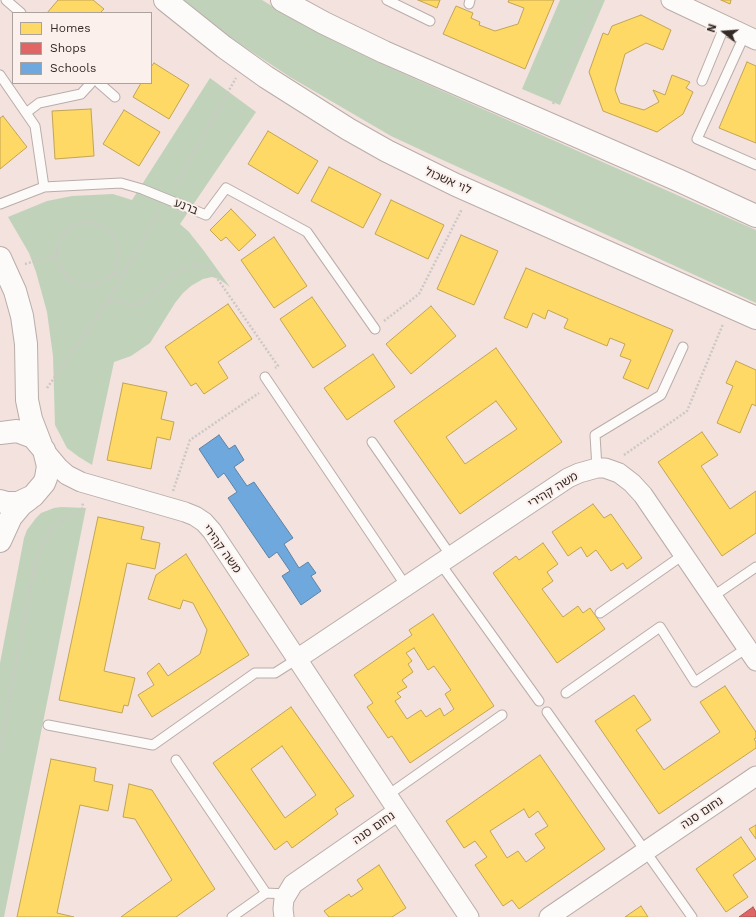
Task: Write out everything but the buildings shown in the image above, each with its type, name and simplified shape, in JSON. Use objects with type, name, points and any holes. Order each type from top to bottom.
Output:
[{"type":"street","name":"לוי אשכול","points":[[165,0],[245,62],[348,130],[423,170],[756,318]]},
{"type":"street","points":[[282,0],[360,41],[680,181],[756,216]]},
{"type":"street","points":[[671,0],[750,37]]},
{"type":"street","points":[[0,541],[11,517],[44,483],[48,472],[47,460],[30,413],[26,393],[26,344],[22,316],[15,291],[3,264]]},
{"type":"street","points":[[0,431],[10,418],[16,406],[26,378]]},
{"type":"street","points":[[0,431],[22,432],[33,438],[42,448]]},
{"type":"street","name":"משה קהירי","points":[[42,448],[63,472],[76,480],[195,516],[209,528],[398,811]]},
{"type":"street","points":[[601,468],[619,473],[638,489],[684,554],[751,655]]},
{"type":"street","name":"משה קהירי","points":[[297,659],[568,478],[579,473],[601,468]]},
{"type":"street","name":"משה קהירי","points":[[33,496],[47,487],[57,484],[86,484]]},
{"type":"street","points":[[0,501],[13,503],[33,496]]},
{"type":"street","name":"נחום סנה","points":[[549,917],[756,776]]},
{"type":"street","name":"נחום סנה","points":[[286,894],[298,880],[398,811],[469,917]]},
{"type":"street","points":[[284,917],[283,904],[286,894]]},
{"type":"lane","points":[[6,0],[20,12]]},
{"type":"lane","points":[[387,0],[430,21]]},
{"type":"lane","points":[[702,81],[725,25]]},
{"type":"lane","points":[[750,37],[697,139],[756,165]]},
{"type":"lane","points":[[0,75],[35,126],[44,188]]},
{"type":"lane","points":[[26,113],[39,102],[81,94],[90,84]]},
{"type":"lane","points":[[100,84],[115,97]]},
{"type":"lane","name":"ברנע","points":[[0,204],[44,188],[121,183],[142,189],[206,216],[226,188],[307,232],[375,329]]},
{"type":"lane","points":[[601,468],[595,435],[660,395],[683,347]]},
{"type":"lane","points":[[266,377],[406,586]]},
{"type":"lane","points":[[372,442],[445,560],[539,701]]},
{"type":"lane","points":[[600,613],[684,554]]},
{"type":"lane","points":[[712,597],[756,567]]},
{"type":"lane","points":[[566,693],[660,627],[695,682],[751,655]]},
{"type":"lane","points":[[48,725],[153,745],[255,673],[275,673],[297,659]]},
{"type":"lane","points":[[547,712],[692,917]]},
{"type":"lane","points":[[388,795],[502,715]]},
{"type":"lane","points":[[176,760],[266,893]]},
{"type":"lane","points":[[232,917],[266,893],[286,894]]},
{"type":"path","points":[[545,122],[597,0]]},
{"type":"path","points":[[30,413],[109,300],[245,62]]},
{"type":"path","points":[[375,329],[419,294],[471,191]]},
{"type":"path","points":[[83,224],[97,224],[110,232],[118,244],[119,258],[113,272],[107,279],[98,284],[89,285],[79,284],[70,280],[63,273],[59,265],[57,255],[60,240],[70,230],[83,224]]},
{"type":"path","points":[[3,264],[57,255]]},
{"type":"path","points":[[109,300],[128,304],[138,304],[151,295],[172,276],[186,267],[196,265],[210,268],[278,366],[266,377]]},
{"type":"path","points":[[113,272],[121,278]]},
{"type":"path","points":[[601,468],[687,411],[730,306]]},
{"type":"path","points":[[167,507],[190,440],[272,385]]},
{"type":"path","points":[[0,749],[34,568],[42,543],[52,528],[82,510],[86,484]]},
{"type":"green space","points":[[183,0],[262,0],[334,41],[386,66],[756,230],[756,303],[391,136],[290,77],[237,42]]},
{"type":"green space","points":[[560,0],[605,0],[560,105],[522,89]]},
{"type":"green space","points":[[210,78],[256,112],[180,224],[189,232],[230,287],[219,279],[212,277],[203,279],[191,286],[175,303],[150,343],[131,356],[114,362],[92,465],[67,448],[55,425],[53,356],[47,312],[29,253],[8,217],[47,201],[72,196],[113,194],[132,200]]},
{"type":"green space","points":[[61,507],[86,508],[4,917],[0,917],[0,663],[24,538],[27,530],[41,513]]}]
